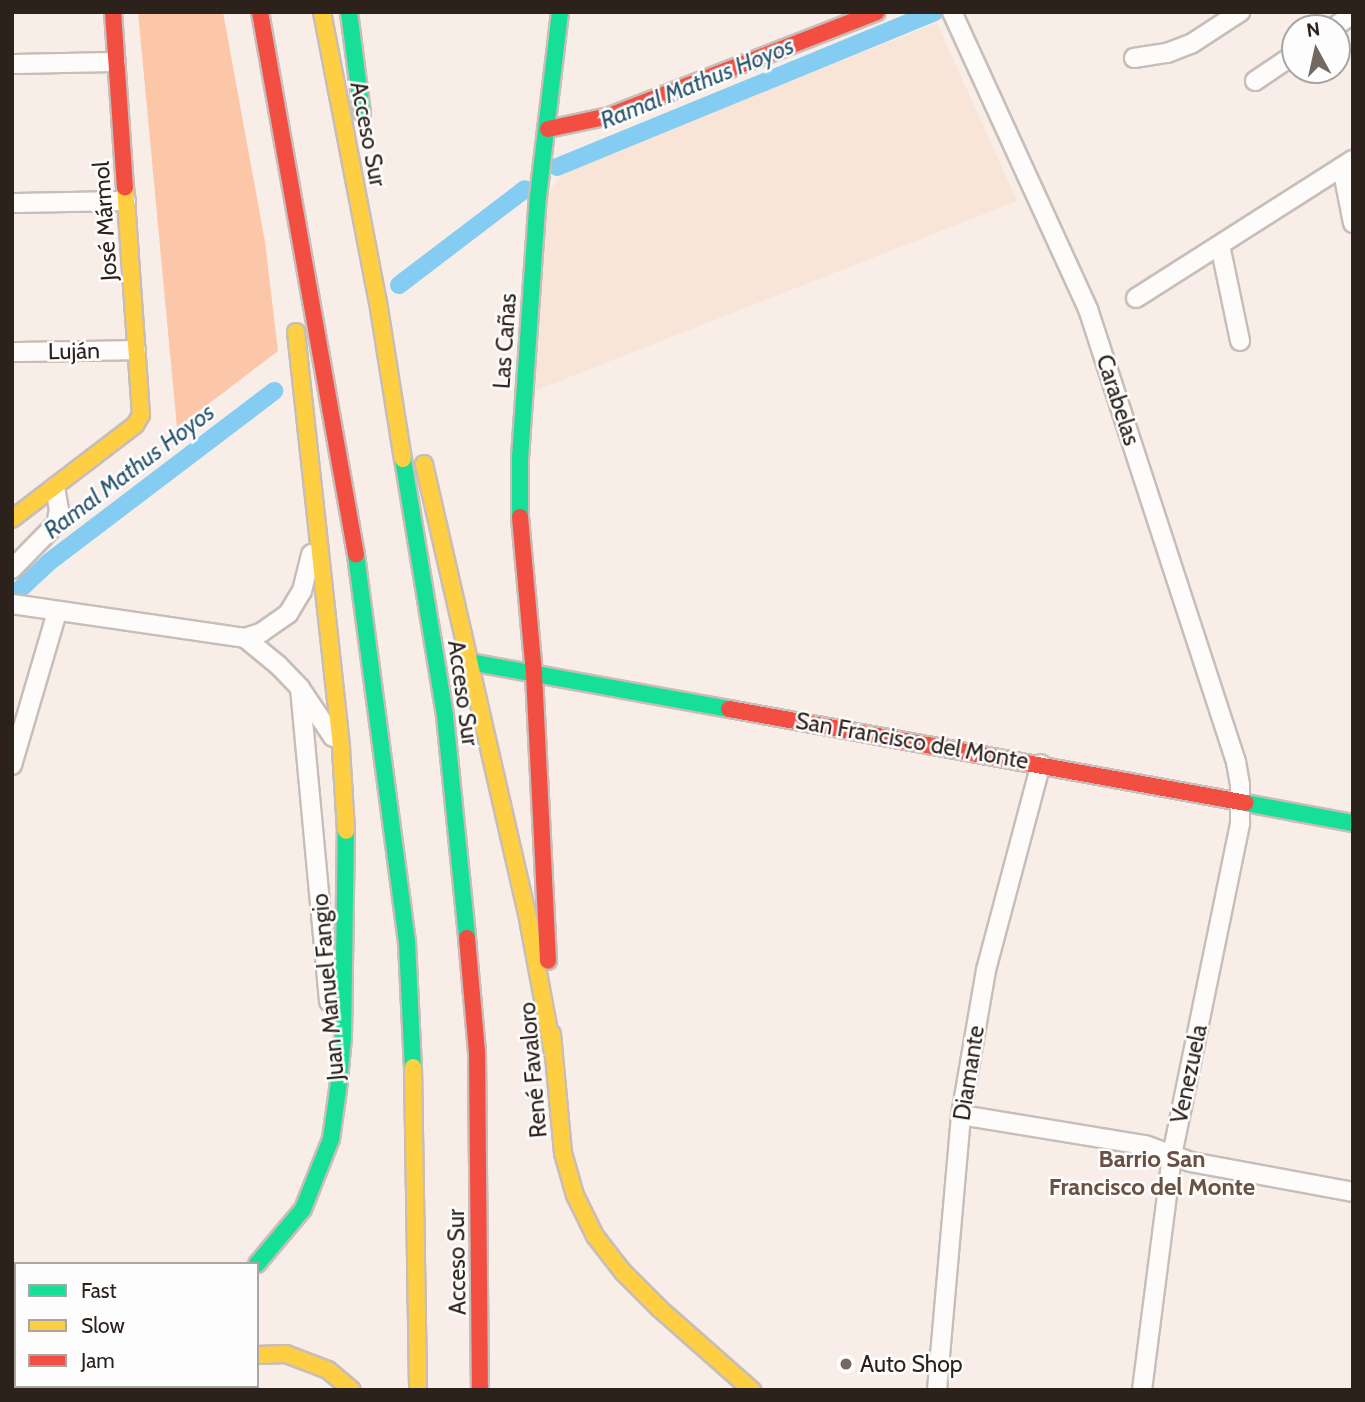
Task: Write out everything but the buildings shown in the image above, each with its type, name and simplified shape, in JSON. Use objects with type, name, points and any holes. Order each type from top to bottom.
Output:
[{"type":"main road","name":"José Mármol","points":[[55,487],[135,425],[141,415],[113,12]]},
{"type":"main road","name":"Acceso Sur","points":[[260,12],[372,652],[407,942],[413,1052],[418,1390]]},
{"type":"main road","name":"Acceso Sur","points":[[322,12],[377,296],[445,716],[470,945],[478,1052],[480,1390]]},
{"type":"main road","points":[[349,12],[365,142],[377,296],[432,493],[528,919],[553,1053]]},
{"type":"main road","name":"Las Cañas","points":[[534,674],[520,494],[524,388],[538,197],[560,12]]},
{"type":"main road","points":[[548,129],[608,116],[877,12]]},
{"type":"main road","points":[[245,23],[282,130]]},
{"type":"main road","points":[[288,179],[298,352],[341,749],[346,824],[343,1037],[338,1090]]},
{"type":"main road","points":[[12,519],[55,487]]},
{"type":"main road","name":"San Francisco del Monte","points":[[470,662],[1353,823]]},
{"type":"main road","name":"René Favaloro","points":[[534,674],[553,1053],[563,1153],[575,1195],[595,1236],[623,1272],[660,1309],[752,1390]]},
{"type":"main road","name":"Juan Manuel Fangio","points":[[259,1262],[303,1209],[331,1139],[338,1090]]},
{"type":"main road","points":[[259,1355],[286,1354],[328,1370],[352,1390]]},
{"type":"street","name":"Carabelas","points":[[951,12],[1088,309],[1236,762],[1242,802]]},
{"type":"street","points":[[1134,58],[1167,53],[1191,44],[1240,12]]},
{"type":"street","points":[[12,64],[116,62]]},
{"type":"street","points":[[1255,81],[1281,63]]},
{"type":"street","points":[[1136,298],[1347,163],[1353,223]]},
{"type":"street","points":[[12,203],[126,201]]},
{"type":"street","points":[[1220,244],[1240,341]]},
{"type":"street","name":"Luján","points":[[12,352],[136,350]]},
{"type":"street","points":[[12,569],[56,524],[59,510],[55,487]]},
{"type":"street","points":[[12,501],[36,501]]},
{"type":"street","points":[[245,639],[277,623],[295,605],[306,577],[316,521]]},
{"type":"street","points":[[12,604],[245,639],[278,665],[300,688],[341,749]]},
{"type":"street","points":[[12,765],[57,612]]},
{"type":"street","name":"Juan Manuel Fangio","points":[[300,688],[338,1090]]},
{"type":"street","name":"Diamante","points":[[937,1390],[961,1115],[986,970],[1041,764]]},
{"type":"street","name":"Venezuela","points":[[1142,1390],[1172,1156],[1240,824],[1242,802]]},
{"type":"street","points":[[961,1115],[1145,1145],[1172,1156],[1353,1192]]},
{"type":"shaded area","points":[[138,12],[223,12],[265,242],[278,351],[177,428]]},
{"type":"shaded area","points":[[937,23],[1017,201],[529,393],[543,199],[567,168]]},
{"type":"waterway","name":"Ramal Mathus Hoyos","points":[[557,167],[934,12]]},
{"type":"waterway","name":"Ramal Mathus Hoyos","points":[[399,285],[525,189]]},
{"type":"waterway","name":"Ramal Mathus Hoyos","points":[[16,593],[49,562],[274,391]]},
{"type":"traffic: fast","points":[[349,12],[362,113]]},
{"type":"traffic: fast","points":[[520,517],[520,458],[538,197],[560,12]]},
{"type":"traffic: fast","points":[[403,459],[445,716],[467,938]]},
{"type":"traffic: fast","points":[[356,555],[407,942],[413,1067]]},
{"type":"traffic: fast","points":[[470,662],[729,709]]},
{"type":"traffic: fast","points":[[1246,803],[1353,823]]},
{"type":"traffic: fast","points":[[338,1090],[343,1037],[346,831]]},
{"type":"traffic: fast","points":[[259,1262],[303,1209],[331,1139],[338,1090]]},
{"type":"traffic: slow","points":[[322,12],[378,302],[403,459]]},
{"type":"traffic: slow","points":[[12,519],[135,425],[141,415],[125,188]]},
{"type":"traffic: slow","points":[[296,332],[341,749],[346,831]]},
{"type":"traffic: slow","points":[[424,464],[528,919],[553,1053]]},
{"type":"traffic: slow","points":[[552,1034],[563,1153],[575,1195],[595,1236],[623,1272],[660,1309],[752,1390]]},
{"type":"traffic: slow","points":[[413,1067],[418,1390]]},
{"type":"traffic: slow","points":[[259,1355],[286,1354],[328,1370],[352,1390]]},
{"type":"traffic: jam","points":[[113,12],[125,188]]},
{"type":"traffic: jam","points":[[260,12],[356,555]]},
{"type":"traffic: jam","points":[[548,129],[609,116],[877,12]]},
{"type":"traffic: jam","points":[[520,517],[534,674],[548,961]]},
{"type":"traffic: jam","points":[[729,709],[1246,803]]},
{"type":"traffic: jam","points":[[467,938],[477,1052],[480,1390]]},
{"type":"place","name":"Auto Shop","points":[[846,1364]]},
{"type":"district","name":"Barrio San Francisco del Monte","points":[[1152,1173]]}]
